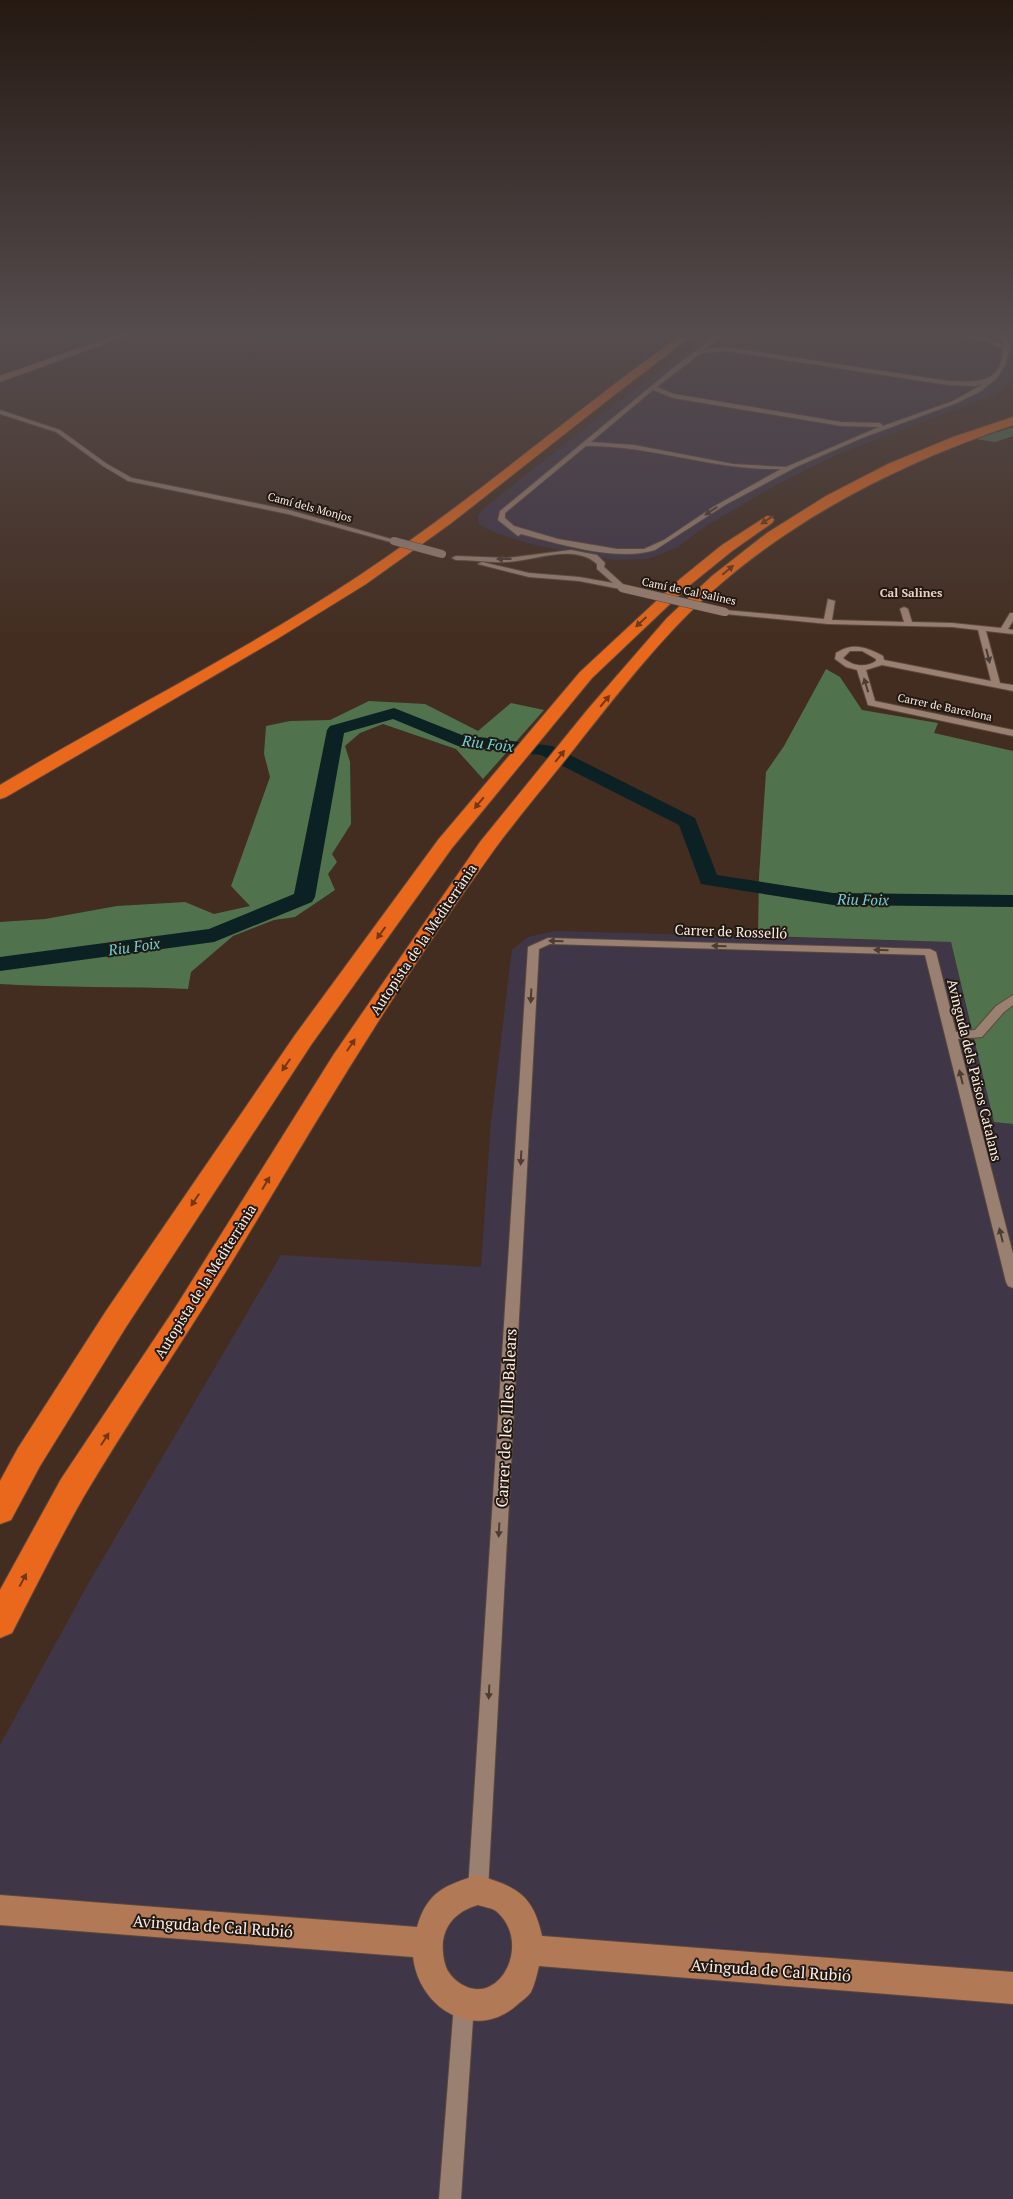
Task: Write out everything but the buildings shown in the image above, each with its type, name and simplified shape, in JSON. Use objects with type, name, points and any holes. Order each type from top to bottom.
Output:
[{"type":"highway","points":[[0,793],[236,657],[362,581],[474,500],[557,435]]},
{"type":"highway","points":[[844,476],[902,450],[943,435]]},
{"type":"highway","name":"Autopista de la Mediterrània","points":[[0,1622],[72,1489],[185,1316],[342,1059],[487,846],[545,774],[672,621],[717,579],[772,536],[831,498],[892,468],[972,435]]},
{"type":"highway","points":[[0,1510],[29,1457],[116,1319],[302,1040],[445,844],[586,675],[663,602],[727,548],[780,512]]},
{"type":"street","name":"Camí dels Monjos","points":[[63,435],[112,470],[130,480],[289,512],[394,542]]},
{"type":"street","points":[[614,444],[595,435],[502,512],[500,518],[519,535],[580,553],[621,555],[651,549],[762,481],[865,435]]},
{"type":"street","points":[[583,444],[614,444],[747,468],[792,466]]},
{"type":"street","points":[[747,468],[758,474],[762,481]]},
{"type":"street","points":[[512,528],[605,549],[635,552]]},
{"type":"street","name":"Camí de Cal Salines","points":[[394,542],[529,575],[622,588],[725,612],[828,622],[941,624],[1013,632]]},
{"type":"street","points":[[456,558],[505,560],[580,553]]},
{"type":"street","points":[[551,555],[546,566],[565,579],[595,571],[600,567],[602,563],[599,559],[589,554]]},
{"type":"street","points":[[600,567],[622,588]]},
{"type":"street","points":[[828,622],[830,601]]},
{"type":"street","points":[[904,609],[908,624]]},
{"type":"street","points":[[938,613],[941,624]]},
{"type":"street","points":[[1003,631],[1013,615]]},
{"type":"street","points":[[981,628],[996,684]]},
{"type":"street","points":[[880,662],[877,654],[864,649],[848,649],[839,655],[839,659],[844,663],[860,668],[870,668],[880,662],[1013,688]]},
{"type":"street","name":"Carrer de Barcelona","points":[[860,668],[871,703],[1013,733]]},
{"type":"street","name":"Carrer de Rosselló","points":[[534,947],[548,941],[930,952]]},
{"type":"street","name":"Carrer de les Illes Balears","points":[[478,1890],[534,947]]},
{"type":"street","name":"Avinguda dels Països Catalans","points":[[930,952],[1013,1282]]},
{"type":"street","points":[[951,1036],[978,1034],[1000,1009],[1013,999]]},
{"type":"street","points":[[478,1890],[504,1898],[523,1919],[529,1949],[520,1982],[495,2003],[464,2004],[443,1991],[430,1969],[427,1943],[436,1916],[454,1897],[478,1890]]},
{"type":"street","name":"Avinguda de Cal Rubió","points":[[0,1910],[427,1943]]},
{"type":"street","name":"Avinguda de Cal Rubió","points":[[529,1949],[559,1954],[1013,1988]]},
{"type":"street","points":[[450,2199],[464,2004]]},
{"type":"shaded area","points":[[577,435],[890,435],[836,455],[776,485],[704,527],[678,547],[648,559],[614,560],[535,545],[495,533],[479,524],[478,515],[484,508]]},
{"type":"shaded area","points":[[555,931],[951,942],[975,1044],[1013,1046],[1013,2199],[0,2199],[0,1745],[88,1584],[281,1255],[481,1267],[491,1121],[512,950],[528,937]]},
{"type":"green space","points":[[990,435],[1013,435],[995,442],[976,439]]},
{"type":"green space","points":[[826,669],[840,677],[862,710],[938,723],[934,733],[1013,751],[1013,1124],[994,1122],[951,942],[758,936],[759,877],[766,772],[784,746]]},
{"type":"green space","points":[[369,701],[425,704],[478,731],[511,703],[544,710],[483,779],[456,749],[383,724],[360,733],[345,746],[350,762],[351,824],[332,854],[337,862],[328,874],[335,890],[295,917],[274,920],[233,936],[191,972],[188,989],[0,984],[0,922],[45,919],[117,906],[185,902],[214,914],[250,906],[231,886],[270,777],[264,754],[266,726],[290,721],[330,720]]},
{"type":"waterway","name":"Riu Foix","points":[[0,964],[214,935],[304,897],[336,730],[394,713],[458,740],[545,750],[688,822],[708,880],[833,899],[1013,901]]},
{"type":"district","name":"Cal Salines","points":[[911,592]]}]
